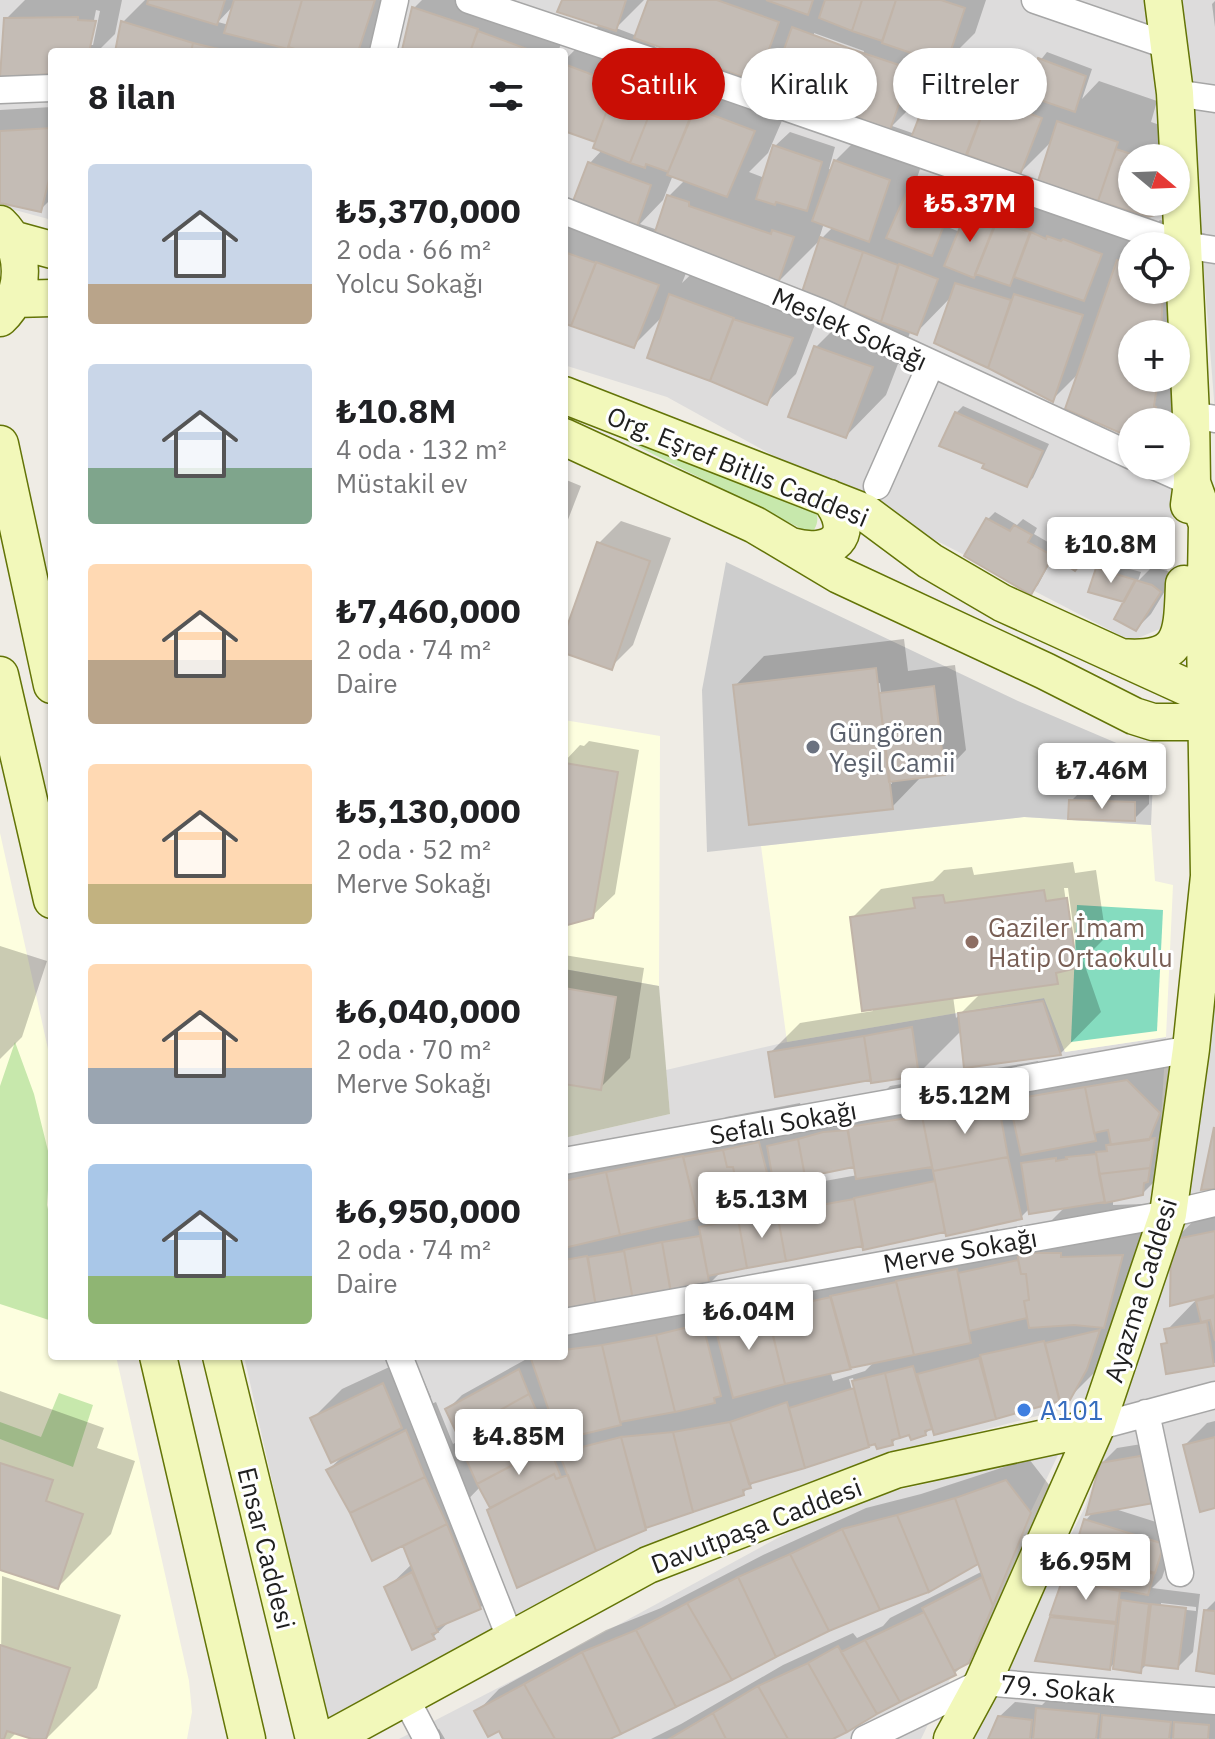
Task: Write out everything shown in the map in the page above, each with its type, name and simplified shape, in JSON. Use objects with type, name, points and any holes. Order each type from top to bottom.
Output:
[{"type":"street","points":[[384,48],[395,0]]},
{"type":"street","points":[[469,0],[1199,247]]},
{"type":"street","points":[[1035,0],[1169,46]]},
{"type":"street","name":"Ayazma Caddesi","points":[[1117,657],[1148,659],[1160,656],[1182,630],[1185,532],[1203,417],[1199,247],[1163,0]]},
{"type":"street","points":[[0,90],[48,88]]},
{"type":"street","points":[[1175,93],[1215,99]]},
{"type":"street","name":"Meslek Sokağı","points":[[568,213],[823,313],[1118,450]]},
{"type":"street","points":[[6,231],[48,248]]},
{"type":"street","points":[[4,316],[21,272],[18,251],[6,231]]},
{"type":"street","points":[[4,316],[48,300]]},
{"type":"street","points":[[877,486],[931,364]]},
{"type":"street","name":"Org. Eşref Bitlis Caddesi","points":[[568,397],[864,512],[930,561],[1002,603],[1117,657],[1206,704],[1188,722],[1153,722],[1134,716],[839,575],[755,525],[568,439]]},
{"type":"street","points":[[0,444],[48,666]]},
{"type":"street","points":[[1185,480],[1192,483]]},
{"type":"street","name":"Ayazma Caddesi","points":[[952,1739],[983,1682],[1096,1427],[1168,1214],[1212,877],[1206,704],[1210,634],[1207,524],[1192,483]]},
{"type":"street","points":[[791,546],[809,552],[824,550],[835,543],[842,522],[840,511],[829,498]]},
{"type":"street","points":[[0,675],[48,883]]},
{"type":"street","points":[[8,710],[48,701]]},
{"type":"street","name":"Sefalı Sokağı","points":[[568,1160],[1191,1049]]},
{"type":"street","name":"Merve Sokağı","points":[[568,1321],[1215,1203]]},
{"type":"street","points":[[159,1360],[246,1736]]},
{"type":"street","name":"Ensar Caddesi","points":[[222,1360],[314,1739]]},
{"type":"street","points":[[401,1360],[511,1640]]},
{"type":"street","name":"Davutpaşa Caddesi","points":[[329,1739],[648,1565],[895,1470],[1096,1427],[1215,1395]]},
{"type":"street","points":[[1146,1413],[1180,1573]]},
{"type":"street","name":"79. Sokak","points":[[865,1739],[983,1682],[1215,1701]]},
{"type":"street","points":[[405,1697],[427,1739]]},
{"type":"shaded area","points":[[0,0],[1147,0],[1156,71],[1160,144],[1118,144],[1118,216],[1164,216],[1165,232],[1118,232],[1118,304],[1169,304],[1169,320],[1118,320],[1118,392],[1174,392],[1174,408],[1118,408],[1118,480],[1175,480],[1162,628],[1131,641],[796,468],[667,397],[568,366],[568,48],[48,48],[48,219],[0,206]]},
{"type":"shaded area","points":[[1182,0],[1215,0],[1215,412],[1183,10]]},
{"type":"shaded area","points":[[726,562],[1018,701],[1154,759],[1151,825],[1024,817],[707,852],[702,690]]},
{"type":"shaded area","points":[[568,721],[660,736],[659,986],[568,970]]},
{"type":"shaded area","name":"Gaziler İmam Hatip Ortaokulu","points":[[1024,817],[1151,825],[1155,881],[1173,885],[1166,1037],[1065,1052],[1044,998],[787,1042],[761,846]]},
{"type":"shaded area","points":[[0,833],[48,1049],[48,1360],[117,1360],[189,1681],[192,1712],[187,1739],[0,1739]]},
{"type":"shaded area","points":[[1215,927],[1215,1739],[968,1739],[1085,1507],[1178,1236]]},
{"type":"shaded area","points":[[568,970],[659,986],[670,1114],[568,1137]]},
{"type":"shaded area","points":[[1045,998],[1065,1052],[1166,1037],[1156,1203],[1091,1402],[922,1446],[631,1559],[328,1730],[245,1360],[568,1360],[568,1137],[670,1114],[666,1070],[787,1042]]},
{"type":"shaded area","points":[[1059,1453],[921,1739],[399,1739],[583,1644],[842,1503]]},
{"type":"green space","points":[[568,414],[814,506],[816,527],[809,532],[800,528]]},
{"type":"green space","points":[[1077,905],[1163,910],[1157,1031],[1071,1042]]},
{"type":"green space","points":[[15,1042],[34,1094],[48,1151],[48,1320],[0,1304],[0,1086]]},
{"type":"green space","points":[[59,1393],[93,1405],[73,1467],[0,1439],[0,1422],[41,1437]]},
{"type":"building","points":[[148,0],[225,0],[217,25],[147,4]]},
{"type":"building","points":[[234,0],[302,0],[288,48],[224,33]]},
{"type":"building","points":[[302,0],[375,0],[359,48],[288,47]]},
{"type":"building","points":[[562,0],[626,0],[616,31],[557,12]]},
{"type":"building","points":[[648,0],[717,0],[779,22],[769,48],[741,48],[741,76],[725,71],[725,48],[662,48],[634,38]]},
{"type":"building","points":[[766,0],[813,0],[808,15]]},
{"type":"building","points":[[825,0],[862,0],[852,31],[819,18]]},
{"type":"building","points":[[862,0],[896,0],[882,41],[852,31]]},
{"type":"building","points":[[896,0],[941,0],[965,8],[952,48],[897,48],[882,43]]},
{"type":"building","points":[[412,7],[478,29],[471,48],[402,48]]},
{"type":"building","points":[[78,17],[78,20],[96,21],[90,48],[48,48],[48,74],[0,77],[4,18]]},
{"type":"building","points":[[121,21],[193,43],[192,48],[116,48]]},
{"type":"building","points":[[792,27],[849,48],[785,48]]},
{"type":"building","points":[[478,31],[524,48],[472,48]]},
{"type":"building","points":[[193,43],[214,48],[192,48]]},
{"type":"building","points":[[877,58],[893,63],[893,120],[890,130],[863,120],[877,120]]},
{"type":"building","points":[[1047,61],[1086,76],[1075,112],[1047,102]]},
{"type":"building","points":[[568,66],[592,75],[592,120],[603,120],[595,142],[568,132]]},
{"type":"building","points":[[603,120],[647,120],[630,163],[593,148]]},
{"type":"building","points":[[647,120],[690,120],[668,172],[646,164],[645,168],[630,163]]},
{"type":"building","points":[[689,120],[725,120],[755,131],[727,197],[667,175]]},
{"type":"building","points":[[918,120],[980,120],[965,157],[911,138]]},
{"type":"building","points":[[980,120],[1041,120],[1020,175],[967,155]]},
{"type":"building","points":[[1057,121],[1118,142],[1098,201],[1038,181]]},
{"type":"building","points":[[48,128],[48,183],[41,212],[0,203],[0,131]]},
{"type":"building","points":[[773,145],[822,162],[807,211],[756,199]]},
{"type":"building","points":[[1116,149],[1118,150],[1118,207],[1098,201]]},
{"type":"building","points":[[834,160],[890,180],[869,242],[812,221]]},
{"type":"building","points":[[588,162],[651,185],[635,232],[570,209]]},
{"type":"building","points":[[907,191],[951,207],[932,256],[886,238]]},
{"type":"building","points":[[667,195],[689,202],[689,206],[771,234],[772,230],[794,237],[777,286],[651,244]]},
{"type":"building","points":[[967,210],[996,223],[974,278],[944,266]]},
{"type":"building","points":[[996,221],[1030,232],[1010,286],[975,274]]},
{"type":"building","points":[[1031,232],[1046,239],[1047,236],[1063,239],[1102,254],[1084,301],[1014,277]]},
{"type":"building","points":[[820,237],[863,252],[844,308],[802,292]]},
{"type":"building","points":[[863,252],[898,265],[881,322],[844,308]]},
{"type":"building","points":[[568,253],[596,263],[571,326],[568,325]]},
{"type":"building","points":[[1118,260],[1118,304],[1162,304],[1162,320],[1118,320],[1118,392],[1156,392],[1156,408],[1118,408],[1118,432],[1065,409]]},
{"type":"building","points":[[596,262],[659,285],[634,348],[571,326]]},
{"type":"building","points":[[899,264],[938,279],[917,335],[881,322]]},
{"type":"building","points":[[955,283],[1011,300],[988,368],[934,343]]},
{"type":"building","points":[[669,294],[734,318],[710,381],[647,358]]},
{"type":"building","points":[[1014,294],[1083,315],[1053,402],[988,368]]},
{"type":"building","points":[[733,319],[793,338],[767,405],[710,381]]},
{"type":"building","points":[[814,346],[873,367],[846,438],[788,417]]},
{"type":"building","points":[[955,412],[1043,451],[1027,487],[982,468],[984,464],[939,446]]},
{"type":"building","points":[[986,518],[1010,531],[1014,525],[1032,535],[1028,542],[1053,556],[1031,595],[964,556]]},
{"type":"building","points":[[1076,535],[1093,546],[1081,567],[1075,571],[1057,559]]},
{"type":"building","points":[[597,542],[650,561],[612,670],[568,654],[568,624]]},
{"type":"building","points":[[1100,543],[1132,547],[1128,567],[1097,562]]},
{"type":"building","points":[[1096,568],[1136,580],[1124,602],[1088,592]]},
{"type":"building","points":[[1135,580],[1152,585],[1161,592],[1136,631],[1114,619]]},
{"type":"building","name":"Güngören Yeşil Camii","points":[[876,668],[893,809],[749,825],[733,685]]},
{"type":"building","points":[[934,686],[945,775],[889,782],[879,693]]},
{"type":"building","points":[[568,764],[618,772],[593,918],[568,925]]},
{"type":"building","points":[[1069,800],[1135,802],[1135,821],[1068,819]]},
{"type":"building","name":"Gaziler İmam Hatip Ortaokulu","points":[[1044,890],[1046,901],[1067,898],[1077,968],[1056,973],[1058,984],[862,1011],[850,917],[915,908],[913,898],[943,895],[945,903]]},
{"type":"building","points":[[568,989],[616,997],[601,1090],[568,1085]]},
{"type":"building","points":[[1043,1001],[1061,1055],[964,1068],[958,1013]]},
{"type":"building","points":[[912,1027],[919,1076],[871,1083],[864,1036]]},
{"type":"building","points":[[864,1036],[871,1080],[775,1097],[768,1052]]},
{"type":"building","points":[[1127,1080],[1160,1113],[1149,1140],[1111,1145],[1108,1130],[1094,1133],[1085,1087]]},
{"type":"building","points":[[1085,1087],[1096,1141],[1021,1155],[1009,1100]]},
{"type":"building","points":[[998,1101],[1008,1157],[933,1171],[922,1116]]},
{"type":"building","points":[[922,1116],[932,1167],[856,1179],[847,1127]]},
{"type":"building","points":[[1214,1127],[1215,1189],[1201,1190]]},
{"type":"building","points":[[848,1130],[854,1167],[805,1177],[798,1139],[823,1132]]},
{"type":"building","points":[[1155,1138],[1150,1168],[1099,1174],[1096,1152],[1107,1151],[1106,1145]]},
{"type":"building","points":[[798,1139],[807,1187],[775,1193],[767,1146]]},
{"type":"building","points":[[759,1142],[775,1203],[735,1211],[732,1192],[738,1191],[733,1167],[727,1167],[723,1150]]},
{"type":"building","points":[[723,1150],[727,1167],[733,1167],[738,1191],[732,1192],[735,1211],[698,1218],[683,1157]]},
{"type":"building","points":[[1096,1154],[1105,1202],[1029,1214],[1021,1163]]},
{"type":"building","points":[[683,1156],[698,1218],[620,1235],[606,1172]]},
{"type":"building","points":[[1008,1157],[1022,1219],[946,1236],[933,1171]]},
{"type":"building","points":[[1150,1168],[1143,1195],[1105,1203],[1099,1174]]},
{"type":"building","points":[[606,1172],[620,1235],[568,1247],[568,1180]]},
{"type":"building","points":[[935,1181],[945,1232],[863,1250],[854,1198]]},
{"type":"building","points":[[854,1199],[863,1246],[786,1261],[777,1213]]},
{"type":"building","points":[[777,1213],[786,1261],[747,1268],[738,1219]]},
{"type":"building","points":[[738,1219],[747,1268],[708,1276],[699,1227]]},
{"type":"building","points":[[1215,1231],[1215,1295],[1170,1306],[1171,1240]]},
{"type":"building","points":[[700,1236],[710,1286],[671,1294],[662,1242]]},
{"type":"building","points":[[662,1242],[671,1292],[633,1300],[624,1250]]},
{"type":"building","points":[[624,1251],[633,1300],[596,1307],[588,1257]]},
{"type":"building","points":[[1017,1253],[1061,1253],[1061,1257],[1123,1255],[1104,1328],[1074,1325],[1029,1328],[1024,1301],[1029,1300],[1026,1274],[1021,1274]]},
{"type":"building","points":[[587,1256],[596,1307],[568,1310],[568,1259]]},
{"type":"building","points":[[1018,1260],[1021,1274],[1026,1274],[1029,1300],[1024,1301],[1027,1318],[969,1331],[958,1273]]},
{"type":"building","points":[[957,1269],[971,1343],[914,1355],[896,1281]]},
{"type":"building","points":[[896,1282],[914,1355],[850,1368],[830,1296]]},
{"type":"building","points":[[831,1297],[851,1369],[785,1384],[767,1311]]},
{"type":"building","points":[[1215,1297],[1215,1341],[1210,1320],[1201,1322],[1196,1301]]},
{"type":"building","points":[[766,1308],[785,1384],[733,1398],[713,1319]]},
{"type":"building","points":[[1207,1322],[1214,1366],[1166,1374],[1161,1344],[1167,1343],[1164,1329]]},
{"type":"building","points":[[696,1325],[698,1331],[704,1329],[721,1396],[714,1398],[715,1403],[675,1412],[656,1335]]},
{"type":"building","points":[[1100,1330],[1080,1382],[1070,1400],[1060,1403],[1045,1343]]},
{"type":"building","points":[[656,1335],[675,1412],[620,1422],[602,1345]]},
{"type":"building","points":[[1044,1341],[1060,1401],[996,1419],[980,1355]]},
{"type":"building","points":[[602,1345],[621,1425],[559,1440],[531,1360],[568,1360],[568,1349]]},
{"type":"building","points":[[979,1358],[996,1419],[934,1435],[917,1374]]},
{"type":"building","points":[[913,1366],[932,1429],[925,1431],[926,1435],[911,1440],[909,1435],[900,1438],[885,1373]]},
{"type":"building","points":[[519,1369],[529,1394],[457,1434],[445,1409]]},
{"type":"building","points":[[885,1373],[900,1438],[892,1440],[893,1445],[877,1449],[875,1444],[869,1446],[852,1381]]},
{"type":"building","points":[[383,1383],[402,1428],[331,1463],[310,1418]]},
{"type":"building","points":[[854,1388],[869,1447],[805,1468],[789,1408]]},
{"type":"building","points":[[529,1394],[541,1421],[466,1459],[457,1434]]},
{"type":"building","points":[[787,1402],[805,1468],[749,1484],[730,1422]]},
{"type":"building","points":[[541,1421],[550,1445],[477,1484],[466,1459]]},
{"type":"building","points":[[730,1422],[751,1488],[743,1490],[744,1495],[693,1512],[673,1432]]},
{"type":"building","points":[[406,1430],[425,1477],[350,1513],[326,1470]]},
{"type":"building","points":[[673,1432],[693,1512],[646,1528],[621,1437]]},
{"type":"building","points":[[621,1437],[646,1530],[596,1551],[559,1453]]},
{"type":"building","points":[[1215,1437],[1215,1508],[1200,1512],[1183,1445]]},
{"type":"building","points":[[549,1446],[561,1477],[556,1479],[554,1474],[490,1508],[477,1484]]},
{"type":"building","points":[[1146,1455],[1154,1503],[1086,1515],[1100,1463]]},
{"type":"building","points":[[0,1463],[53,1480],[46,1501],[83,1514],[58,1589],[0,1570]]},
{"type":"building","points":[[554,1474],[556,1479],[568,1475],[596,1551],[517,1588],[487,1510]]},
{"type":"building","points":[[425,1477],[447,1524],[372,1561],[350,1513]]},
{"type":"building","points":[[1006,1480],[1031,1513],[993,1606],[955,1498]]},
{"type":"building","points":[[955,1498],[978,1564],[929,1592],[897,1515]]},
{"type":"building","points":[[897,1515],[929,1592],[880,1610],[842,1529]]},
{"type":"building","points":[[1084,1519],[1164,1544],[1155,1573],[1075,1548]]},
{"type":"building","points":[[447,1524],[481,1609],[436,1628],[403,1546]]},
{"type":"building","points":[[842,1529],[880,1610],[829,1631],[790,1554]]},
{"type":"building","points":[[1075,1549],[1154,1574],[1148,1595],[1063,1579]]},
{"type":"building","points":[[790,1554],[829,1631],[776,1657],[738,1577]]},
{"type":"building","points":[[412,1572],[438,1632],[432,1634],[435,1639],[412,1650],[384,1587]]},
{"type":"building","points":[[738,1577],[776,1657],[732,1680],[687,1603]]},
{"type":"building","points":[[982,1577],[993,1606],[969,1663],[954,1671],[922,1608]]},
{"type":"building","points":[[1062,1581],[1120,1591],[1116,1622],[1050,1615]]},
{"type":"building","points":[[1121,1600],[1149,1604],[1141,1673],[1113,1669]]},
{"type":"building","points":[[687,1603],[732,1680],[676,1707],[636,1630]]},
{"type":"building","points":[[1151,1604],[1186,1608],[1178,1669],[1144,1665]]},
{"type":"building","points":[[1204,1610],[1215,1611],[1215,1674],[1196,1671]]},
{"type":"building","points":[[924,1612],[956,1675],[900,1702],[865,1640]]},
{"type":"building","points":[[1050,1617],[1116,1624],[1110,1670],[1035,1661]]},
{"type":"building","points":[[636,1630],[676,1707],[621,1734],[582,1652]]},
{"type":"building","points":[[865,1640],[900,1702],[877,1714],[841,1652]]},
{"type":"building","points":[[0,1645],[70,1668],[46,1739],[32,1739],[7,1731],[4,1739],[0,1739]]},
{"type":"building","points":[[838,1646],[877,1714],[847,1732],[808,1663]]},
{"type":"building","points":[[582,1652],[621,1734],[610,1739],[555,1739],[524,1684]]},
{"type":"building","points":[[808,1663],[847,1732],[833,1739],[788,1739],[758,1686]]},
{"type":"building","points":[[524,1684],[555,1739],[503,1739],[499,1731],[488,1737],[474,1711]]},
{"type":"building","points":[[758,1686],[788,1739],[726,1739],[713,1713]]},
{"type":"building","points":[[1036,1708],[1099,1714],[1096,1739],[1033,1739]]},
{"type":"building","points":[[713,1713],[726,1739],[669,1739]]},
{"type":"building","points":[[1102,1715],[1171,1722],[1169,1739],[1100,1739]]},
{"type":"building","points":[[998,1716],[1032,1720],[1030,1739],[988,1739]]},
{"type":"building","points":[[1174,1722],[1209,1725],[1208,1739],[1173,1739]]},
{"type":"place","name":"Güngören Yeşil Camii","points":[[813,747]]},
{"type":"place","name":"Gaziler İmam Hatip Ortaokulu","points":[[972,942]]},
{"type":"place","name":"A101","points":[[1024,1410]]}]
